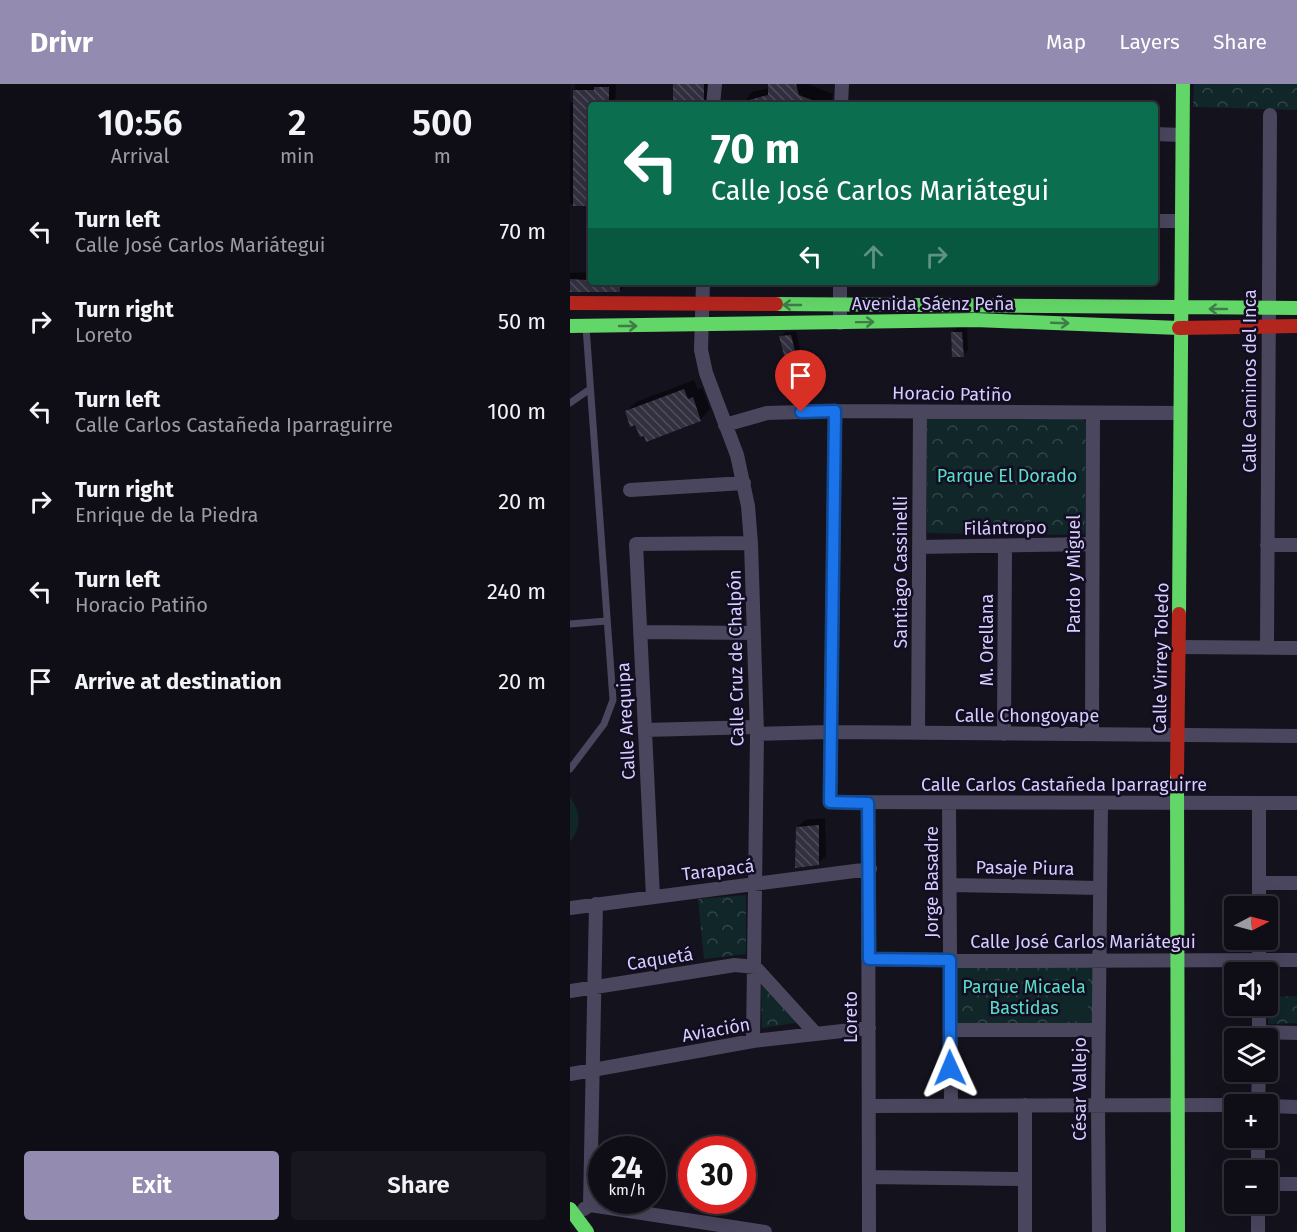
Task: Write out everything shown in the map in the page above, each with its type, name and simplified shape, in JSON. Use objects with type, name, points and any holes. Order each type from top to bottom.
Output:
[{"type":"street","points":[[713,102],[715,84]]},
{"type":"street","points":[[842,84],[842,102]]},
{"type":"street","name":"Calle Virrey Toledo","points":[[1178,1232],[1177,802],[1183,84]]},
{"type":"street","name":"Calle Caminos del Inca","points":[[1267,648],[1270,115]]},
{"type":"street","points":[[1158,134],[1182,135]]},
{"type":"street","points":[[1158,221],[1182,221]]},
{"type":"street","name":"Calle Cruz de Chalpón","points":[[703,285],[701,350],[706,373],[744,483],[751,543],[757,730],[753,1041]]},
{"type":"street","points":[[840,285],[840,323]]},
{"type":"street","name":"Avenida Sáenz Peña","points":[[570,303],[701,306],[1297,308]]},
{"type":"street","name":"Avenida Sáenz Peña","points":[[570,326],[701,326],[975,320],[1182,328],[1297,326]]},
{"type":"street","points":[[830,732],[835,411]]},
{"type":"street","name":"Horacio Patiño","points":[[725,425],[767,413],[835,411],[1093,415],[1180,413]]},
{"type":"street","name":"Santiago Cassinelli","points":[[918,733],[920,412]]},
{"type":"street","name":"Pardo y Miguel","points":[[1092,734],[1093,415]]},
{"type":"street","points":[[630,490],[744,483]]},
{"type":"street","name":"Calle Arequipa","points":[[653,897],[636,544],[751,543]]},
{"type":"street","name":"Filántropo","points":[[919,547],[1092,544]]},
{"type":"street","points":[[1267,544],[1297,544]]},
{"type":"street","name":"M. Orellana","points":[[1004,734],[1005,546]]},
{"type":"street","points":[[640,632],[754,633]]},
{"type":"street","points":[[1180,647],[1297,648]]},
{"type":"street","name":"Calle Chongoyape","points":[[645,730],[1297,736]]},
{"type":"street","name":"Calle Carlos Castañeda Iparraguirre","points":[[830,732],[830,802],[1297,803]]},
{"type":"street","name":"Loreto","points":[[868,803],[870,869],[869,1232]]},
{"type":"street","name":"Jorge Basadre","points":[[949,803],[951,1105]]},
{"type":"street","name":"César Vallejo","points":[[1099,1232],[1098,1030],[1101,803]]},
{"type":"street","points":[[1259,896],[1260,803]]},
{"type":"street","name":"Tarapacá","points":[[570,908],[870,869]]},
{"type":"street","points":[[1259,883],[1297,883]]},
{"type":"street","name":"Pasaje Piura","points":[[950,885],[1100,888]]},
{"type":"street","points":[[591,1136],[596,904]]},
{"type":"street","name":"Calle José Carlos Mariátegui","points":[[869,959],[1177,961],[1224,964]]},
{"type":"street","name":"Calle José Carlos Mariátegui","points":[[1278,963],[1297,960]]},
{"type":"street","name":"Caquetá","points":[[570,991],[735,965],[755,967]]},
{"type":"street","name":"Loreto","points":[[755,967],[816,1034]]},
{"type":"street","name":"Aviación","points":[[570,1074],[753,1041],[869,1028]]},
{"type":"street","points":[[950,1030],[1098,1030]]},
{"type":"street","points":[[1278,1034],[1297,1033]]},
{"type":"street","points":[[1025,1105],[1025,1232]]},
{"type":"street","points":[[869,1106],[1224,1105]]},
{"type":"street","points":[[1278,1106],[1297,1107]]},
{"type":"street","points":[[869,1177],[1025,1179]]},
{"type":"street","points":[[1278,1184],[1297,1184]]},
{"type":"street","points":[[587,1232],[572,1212],[588,1205]]},
{"type":"street","points":[[637,1214],[699,1227],[765,1232]]},
{"type":"street","points":[[1258,1214],[1258,1232]]},
{"type":"lane","points":[[570,769],[599,732],[611,710],[613,691],[606,621],[586,326]]},
{"type":"lane","points":[[570,403],[590,389]]},
{"type":"lane","points":[[570,624],[606,621]]},
{"type":"green space","points":[[1194,84],[1297,84],[1297,110],[1193,107]]},
{"type":"green space","name":"Parque El Dorado","points":[[927,417],[1083,419],[1086,422],[1085,532],[1082,535],[927,533]]},
{"type":"green space","points":[[1048,452],[1078,452],[1079,501],[1049,501]]},
{"type":"green space","points":[[570,797],[579,820],[577,831],[570,842]]},
{"type":"green space","points":[[746,895],[746,954],[704,959],[698,899]]},
{"type":"green space","name":"Parque Micaela Bastidas","points":[[954,965],[1095,967],[1094,1028],[954,1028]]},
{"type":"green space","points":[[1088,973],[1088,1021],[1059,1022],[1058,974]]},
{"type":"green space","points":[[763,983],[801,1022],[762,1028],[761,984]]},
{"type":"green space","points":[[1297,996],[1297,1023],[1268,1024],[1268,1016],[1278,1016],[1278,997]]},
{"type":"building","points":[[673,84],[704,84],[704,102],[673,102]]},
{"type":"building","points":[[768,84],[796,84],[799,95],[816,102],[741,102],[768,95]]},
{"type":"building","points":[[594,87],[609,87],[609,102],[588,102],[586,206],[573,206],[573,90],[594,90]]},
{"type":"building","points":[[570,279],[588,280],[588,285],[620,285],[620,292],[570,292]]},
{"type":"building","points":[[951,332],[962,332],[964,357],[952,357]]},
{"type":"building","points":[[791,335],[797,359],[785,359],[779,336]]},
{"type":"building","points":[[684,389],[688,399],[693,397],[701,421],[646,442],[644,436],[640,437],[635,425],[630,427],[625,411]]},
{"type":"building","points":[[819,825],[819,865],[795,868],[796,827]]},
{"type":"traffic: fast","points":[[1179,614],[1183,84]]},
{"type":"traffic: fast","points":[[776,304],[1297,308]]},
{"type":"traffic: fast","points":[[570,326],[975,320],[1179,328]]},
{"type":"traffic: fast","points":[[1177,774],[1178,1232]]},
{"type":"traffic: fast","points":[[570,1209],[587,1232]]},
{"type":"traffic: jam","points":[[570,303],[776,304]]},
{"type":"traffic: jam","points":[[1179,328],[1297,326]]},
{"type":"traffic: jam","points":[[1177,774],[1179,614]]},
{"type":"route","points":[[801,412],[835,411],[830,802],[868,803],[869,959],[950,960],[950,1068]]}]
